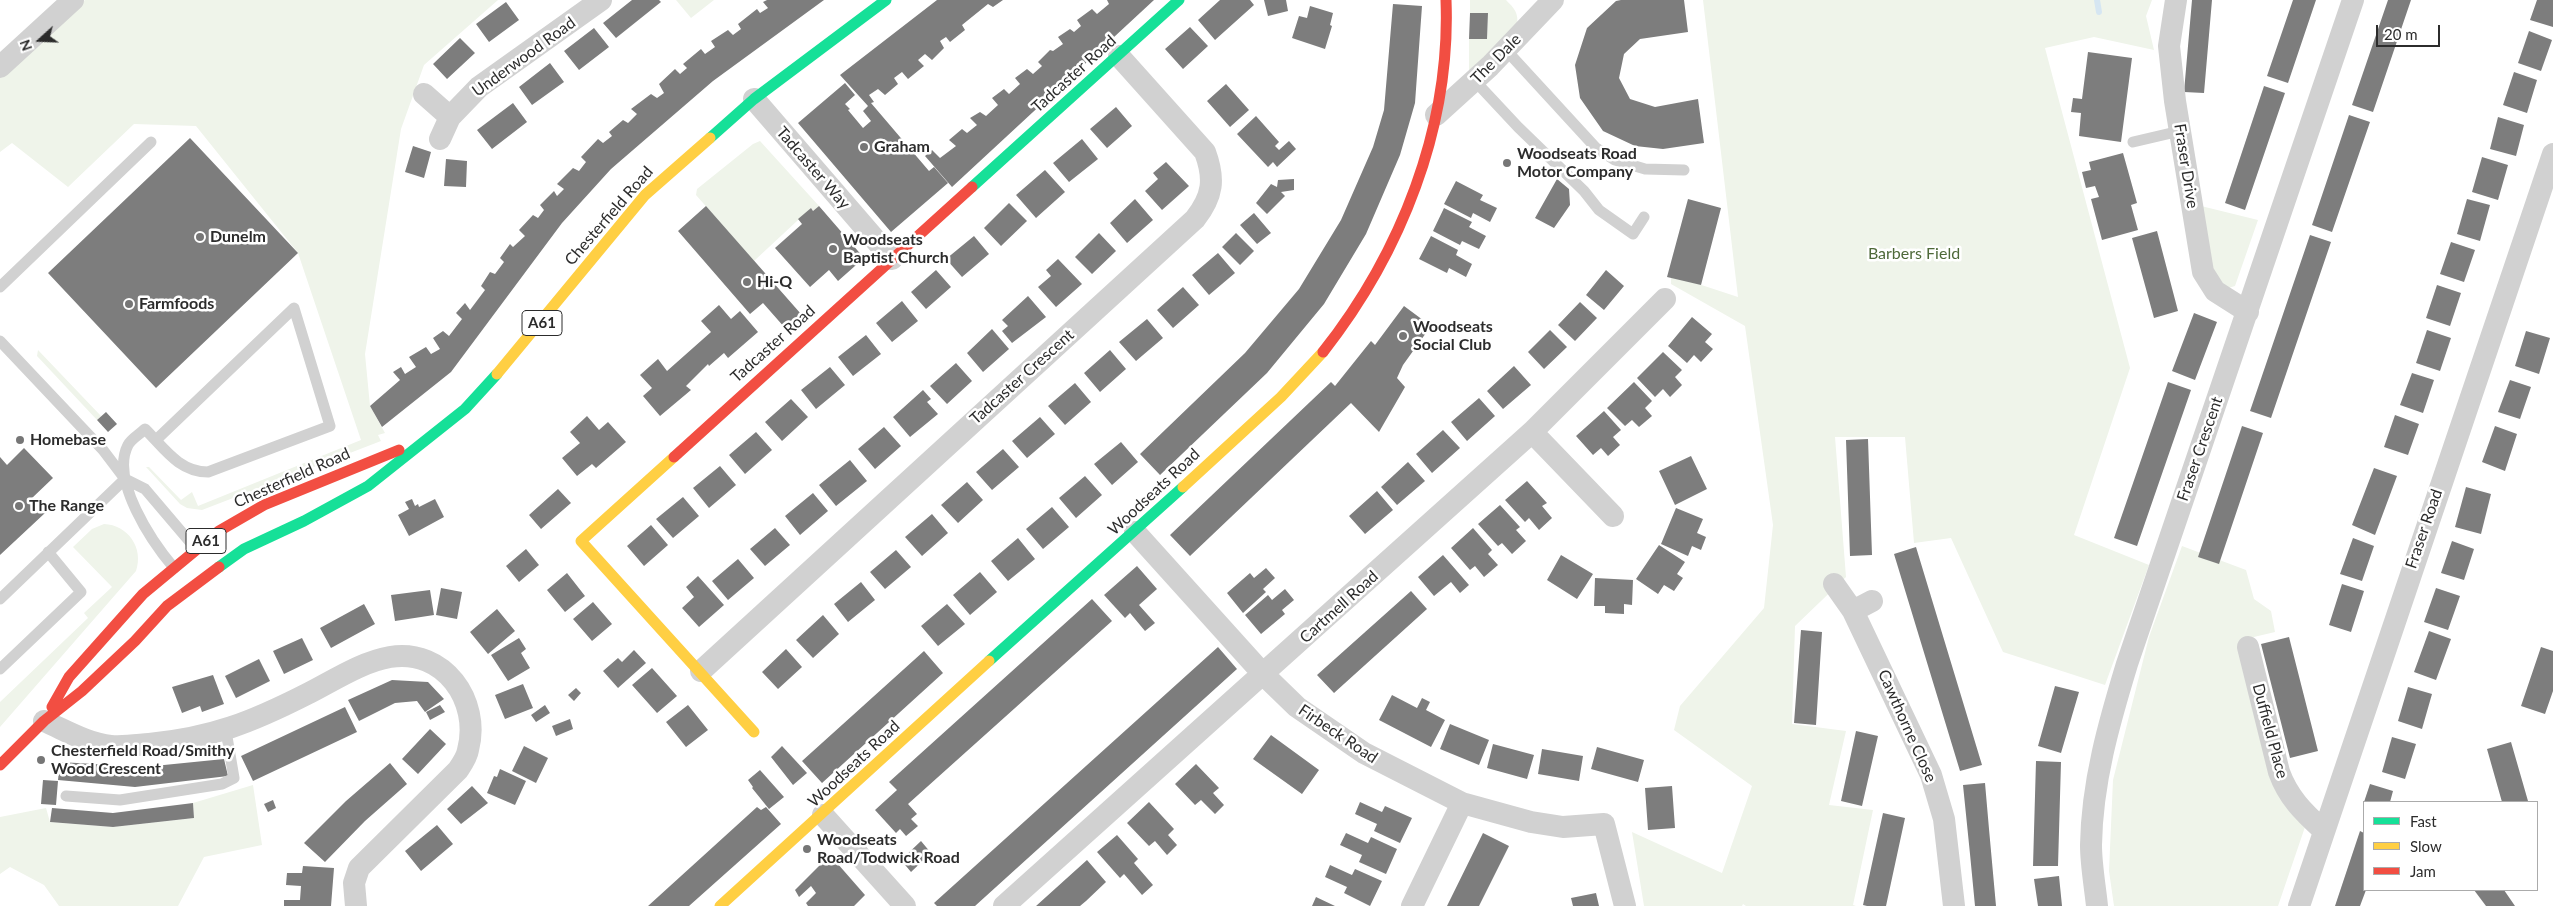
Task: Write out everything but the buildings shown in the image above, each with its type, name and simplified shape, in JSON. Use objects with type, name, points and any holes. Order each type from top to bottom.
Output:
[{"type":"main road","name":"Chesterfield Road","points":[[44,721],[69,677],[142,594],[173,567],[203,561],[244,549],[304,521],[368,486],[465,410],[502,372],[645,195],[754,99],[885,0]]},
{"type":"main road","name":"Tadcaster Road","points":[[754,732],[701,671],[581,541],[1179,0]]},
{"type":"main road","name":"Woodseats Road","points":[[720,906],[823,815],[1045,611],[1135,532],[1292,386],[1346,320],[1388,251],[1406,214],[1424,161],[1436,116],[1446,50],[1446,0]]},
{"type":"main road","name":"Chesterfield Road","points":[[0,765],[44,721],[82,691],[135,642],[167,606],[190,587],[219,531],[264,505],[427,440]]},
{"type":"street","points":[[0,67],[74,0]]},
{"type":"street","name":"Underwood Road","points":[[440,139],[450,117],[479,87],[601,0]]},
{"type":"street","name":"Fraser Drive","points":[[2176,0],[2169,46],[2180,130],[2203,272],[2215,291],[2248,312]]},
{"type":"street","name":"Fraser Crescent","points":[[2097,906],[2091,846],[2094,791],[2107,732],[2127,664],[2248,312],[2352,0]]},
{"type":"street","name":"The Dale","points":[[1436,116],[1506,50],[1543,4]]},
{"type":"street","name":"Tadcaster Crescent","points":[[701,671],[1195,219],[1207,204],[1211,185],[1210,166],[1205,152],[1119,56]]},
{"type":"street","points":[[424,94],[450,117]]},
{"type":"street","name":"Tadcaster Way","points":[[754,99],[892,259]]},
{"type":"street","name":"Fraser Road","points":[[2299,906],[2323,830],[2546,196],[2553,154]]},
{"type":"street","name":"Cartmell Road","points":[[1004,906],[1264,675],[1532,432],[1665,298]]},
{"type":"street","points":[[1532,432],[1613,516]]},
{"type":"street","name":"Firbeck Road","points":[[1135,532],[1264,675],[1296,707],[1334,735],[1372,758],[1462,803],[1531,822],[1555,826],[1577,827],[1604,824],[1625,906]]},
{"type":"street","name":"Cawthorne Close","points":[[1834,584],[1862,606],[1931,775],[1944,819],[1954,906]]},
{"type":"street","name":"Duffield Place","points":[[2248,647],[2286,790],[2298,808],[2323,830]]},
{"type":"street","points":[[44,721],[110,746],[166,742],[226,731],[263,716],[362,666],[390,657],[410,657],[430,663],[449,675],[462,690],[468,708],[471,730],[468,751],[458,770],[359,868],[354,883],[356,906]]},
{"type":"street","points":[[1412,906],[1462,803]]},
{"type":"street","points":[[823,815],[905,906]]},
{"type":"lane","points":[[1506,50],[1596,148],[1615,160],[1645,169],[1684,170]]},
{"type":"lane","points":[[1475,81],[1518,127],[1584,191],[1599,210],[1633,234],[1644,217]]},
{"type":"lane","points":[[2133,142],[2180,130]]},
{"type":"lane","points":[[0,287],[151,142]]},
{"type":"lane","points":[[156,440],[294,308],[330,426],[208,472],[196,472],[172,458],[145,429],[128,444],[123,460],[125,479],[131,500],[163,556],[190,587]]},
{"type":"lane","points":[[0,341],[103,450],[125,479],[144,489],[203,561]]},
{"type":"lane","points":[[0,599],[125,479]]},
{"type":"lane","points":[[0,669],[81,592],[48,552]]},
{"type":"lane","points":[[66,796],[120,800],[222,784],[234,778],[226,731]]},
{"type":"green space","points":[[85,0],[498,0],[424,65],[401,129],[365,354],[370,406],[385,433],[378,435],[381,441],[202,510],[187,508],[180,504],[146,467],[149,467],[181,500],[192,492],[198,506],[361,440],[298,253],[196,126],[134,124],[68,187],[12,143],[0,152],[0,75]]},
{"type":"green space","points":[[676,0],[714,0],[691,18]]},
{"type":"green space","points":[[1470,0],[1506,0],[1517,14],[1517,25],[1474,72],[1469,71],[1469,39],[1487,39],[1488,13],[1470,13]]},
{"type":"green space","name":"Barbers Field","points":[[1703,0],[2152,0],[2146,16],[2154,50],[2094,37],[2045,48],[2130,368],[2074,535],[2149,565],[2105,685],[2003,652],[1951,538],[1914,543],[1905,437],[1835,437],[1846,577],[1795,626],[1792,724],[1846,731],[1829,805],[1873,810],[1853,905],[1856,906],[1746,906],[1743,904],[1742,906],[1644,906],[1632,832],[1722,873],[1752,786],[1674,730],[1680,706],[1764,608],[1773,525],[1745,326],[1671,284],[1671,275],[1738,297]]},
{"type":"green space","points":[[760,141],[819,206],[813,211],[811,208],[754,261],[696,195],[697,189],[753,144]]},
{"type":"green space","points":[[2201,206],[2258,220],[2235,286],[2225,289],[2214,285]]},
{"type":"green space","points":[[38,350],[101,416],[97,420],[37,356]]},
{"type":"green space","points":[[104,524],[113,525],[127,533],[132,539],[138,554],[136,571],[0,727],[0,702],[88,618],[84,613],[112,587],[73,547],[92,529]]},
{"type":"green space","points":[[2182,546],[2246,570],[2254,599],[2271,611],[2275,632],[2241,640],[2305,827],[2278,906],[2114,906],[2109,871],[2113,780],[2149,637]]},
{"type":"green space","points":[[253,785],[262,845],[204,857],[178,906],[59,906],[44,885],[10,867],[0,874],[0,817],[46,808],[50,822],[113,827],[194,818],[193,803]]},
{"type":"waterway","points":[[2097,0],[2099,12]]},
{"type":"traffic: fast","points":[[710,138],[754,99],[886,0]]},
{"type":"traffic: fast","points":[[972,187],[1179,0]]},
{"type":"traffic: fast","points":[[219,567],[244,549],[304,521],[368,486],[465,409],[497,374]]},
{"type":"traffic: fast","points":[[989,661],[1183,487]]},
{"type":"traffic: slow","points":[[497,374],[645,195],[710,138]]},
{"type":"traffic: slow","points":[[1183,487],[1281,397],[1323,352]]},
{"type":"traffic: slow","points":[[674,457],[581,541],[754,732]]},
{"type":"traffic: slow","points":[[720,906],[989,661]]},
{"type":"traffic: jam","points":[[1323,352],[1351,314],[1376,273],[1398,231],[1416,186],[1430,141],[1440,95],[1445,48],[1446,0]]},
{"type":"traffic: jam","points":[[674,457],[972,187]]},
{"type":"traffic: jam","points":[[52,707],[69,677],[143,594],[219,531],[264,505],[399,450]]},
{"type":"traffic: jam","points":[[0,765],[44,721],[82,691],[135,641],[167,606],[219,567]]},
{"type":"place","name":"Graham","points":[[864,147]]},
{"type":"place","name":"Woodseats Road Motor Company","points":[[1507,163]]},
{"type":"place","name":"Dunelm","points":[[200,237]]},
{"type":"place","name":"Woodseats Baptist Church","points":[[833,249]]},
{"type":"place","name":"Hi-Q","points":[[747,282]]},
{"type":"place","name":"Farmfoods","points":[[129,304]]},
{"type":"place","name":"Woodseats Social Club","points":[[1403,336]]},
{"type":"place","name":"Homebase","points":[[20,440]]},
{"type":"place","name":"The Range","points":[[19,506]]},
{"type":"place","name":"Chesterfield Road/Smithy Wood Crescent","points":[[41,760]]},
{"type":"place","name":"Woodseats Road/Todwick Road","points":[[807,849]]}]
